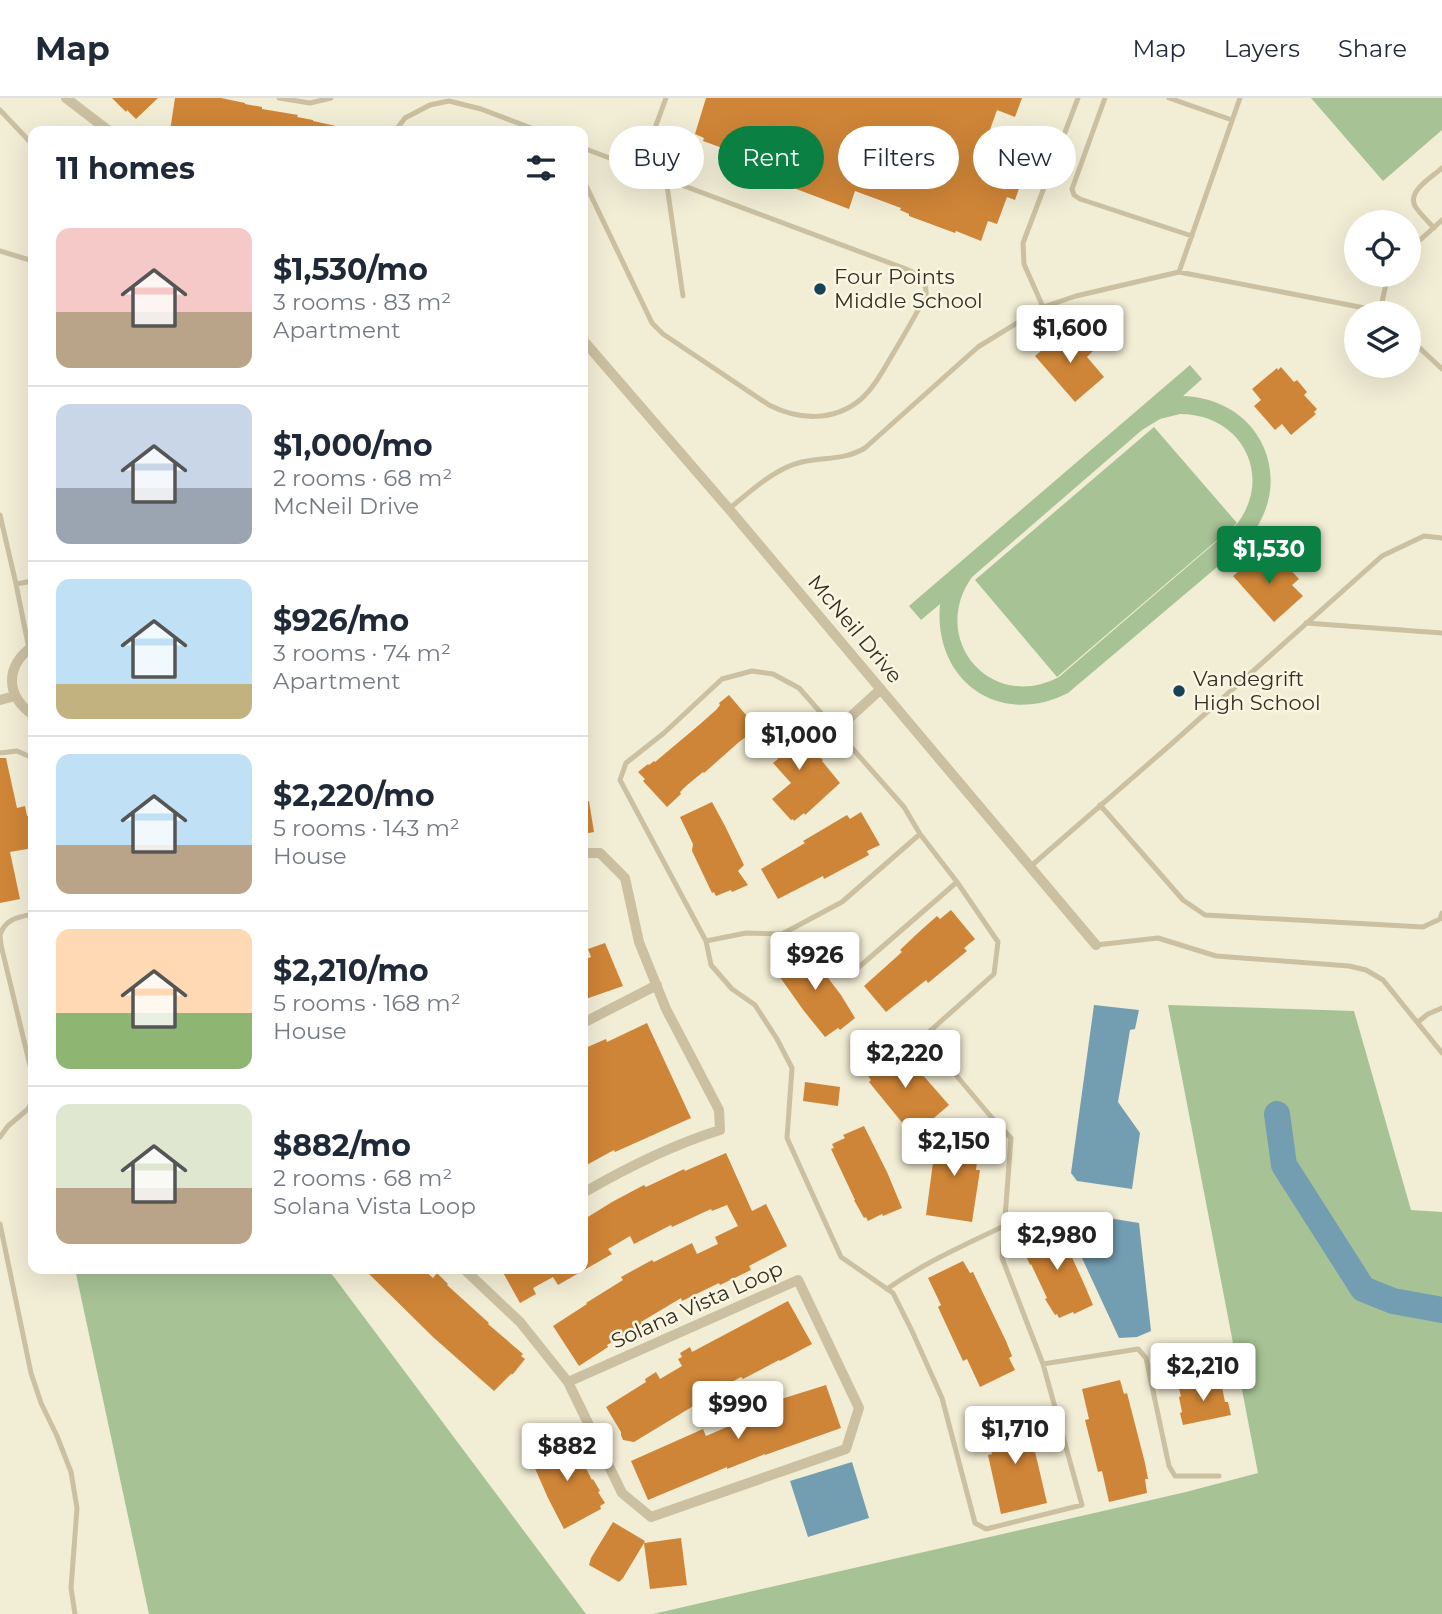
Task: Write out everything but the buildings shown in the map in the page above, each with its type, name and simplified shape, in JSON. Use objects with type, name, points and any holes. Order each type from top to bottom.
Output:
[{"type":"street","points":[[65,98],[102,126]]},
{"type":"street","name":"McNeil Drive","points":[[588,346],[1096,944]]},
{"type":"street","points":[[28,650],[14,666],[12,681],[15,695],[28,712]]},
{"type":"street","points":[[836,730],[881,689]]},
{"type":"street","points":[[0,700],[15,695]]},
{"type":"street","points":[[588,853],[600,853],[625,878],[639,942],[666,1009],[719,1110],[720,1130],[689,1139],[588,1191]]},
{"type":"street","points":[[588,1020],[657,985]]},
{"type":"street","name":"Solana Vista Loop","points":[[469,1274],[520,1322],[568,1382],[622,1493],[651,1517],[846,1448],[859,1408],[798,1280],[568,1382]]},
{"type":"lane","points":[[279,98],[310,103],[331,98]]},
{"type":"lane","points":[[656,126],[666,98]]},
{"type":"lane","points":[[1043,307],[1024,264],[1023,243],[1078,98]]},
{"type":"lane","points":[[1105,98],[1072,189],[1074,195],[1192,236]]},
{"type":"lane","points":[[1169,98],[1232,120]]},
{"type":"lane","points":[[1179,272],[1240,98]]},
{"type":"lane","points":[[399,126],[405,118],[430,105],[449,101],[481,108],[526,126]]},
{"type":"lane","points":[[0,110],[28,140]]},
{"type":"lane","points":[[588,150],[609,158]]},
{"type":"lane","points":[[1434,228],[1414,204],[1413,197],[1416,190],[1442,168]]},
{"type":"lane","points":[[588,189],[652,323],[663,334],[783,413],[802,417],[821,416],[842,410],[860,400],[878,379],[926,295],[926,287],[919,275],[692,189]]},
{"type":"lane","points":[[667,189],[683,296]]},
{"type":"lane","points":[[1421,239],[1442,220]]},
{"type":"lane","points":[[0,251],[28,259]]},
{"type":"lane","points":[[729,509],[780,470],[802,462],[839,458],[865,448],[978,347],[1043,307],[1076,296],[1179,272],[1344,305]]},
{"type":"lane","points":[[1421,349],[1442,369]]},
{"type":"lane","points":[[0,515],[28,635]]},
{"type":"lane","points":[[1031,866],[1382,556],[1424,536],[1442,538]]},
{"type":"lane","points":[[16,584],[28,582]]},
{"type":"lane","points":[[1306,623],[1442,632]]},
{"type":"lane","points":[[752,671],[773,674],[799,688],[904,807],[920,834],[957,882],[998,943],[994,975],[930,1031],[928,1042],[1011,1138],[1002,1258],[1043,1364],[1082,1505],[986,1529],[975,1523],[942,1398],[893,1293],[841,1257],[787,1138],[792,1068],[755,1005],[732,989],[711,965],[706,941],[620,780],[626,763],[664,733],[722,679],[752,671]]},
{"type":"lane","points":[[0,753],[17,751],[28,756]]},
{"type":"lane","points":[[1100,805],[1183,900],[1205,915],[1423,927],[1440,919],[1442,913]]},
{"type":"lane","points":[[706,941],[746,933],[782,933],[842,902],[920,834]]},
{"type":"lane","points":[[859,967],[957,882]]},
{"type":"lane","points":[[28,915],[8,922],[0,935],[28,1057]]},
{"type":"lane","points":[[1096,944],[1158,938],[1216,956],[1349,966],[1366,970],[1383,980],[1442,1053]]},
{"type":"lane","points":[[1418,1022],[1442,1007]]},
{"type":"lane","points":[[0,1137],[8,1126],[28,1110]]},
{"type":"lane","points":[[0,1224],[31,1373],[71,1472],[77,1508],[71,1588],[75,1614]]},
{"type":"lane","points":[[887,1289],[927,1263],[1004,1226]]},
{"type":"lane","points":[[1043,1364],[1138,1349],[1146,1358],[1169,1466],[1175,1476],[1219,1476]]},
{"type":"green space","points":[[1311,98],[1442,98],[1442,130],[1383,181]]},
{"type":"green space","points":[[1190,365],[1202,379],[1183,396],[1211,401],[1235,412],[1253,429],[1265,450],[1270,473],[1269,498],[1259,523],[1242,546],[1068,693],[1042,702],[1018,705],[995,701],[976,691],[959,675],[947,655],[941,631],[940,604],[921,620],[909,606]],"holes":[[[1180,414],[1201,417],[1220,424],[1235,436],[1245,451],[1251,468],[1252,486],[1248,505],[1237,524],[1059,677],[1034,686],[1011,685],[990,678],[974,664],[962,645],[957,624],[960,601],[972,577],[1142,430],[1160,419]]]},
{"type":"green space","points":[[1154,427],[1237,523],[1057,677],[975,580]]},
{"type":"green space","points":[[1168,1005],[1354,1011],[1411,1210],[1442,1212],[1442,1614],[653,1614],[1186,1492],[1258,1473]]},
{"type":"green space","points":[[76,1274],[332,1274],[586,1614],[149,1614]]},
{"type":"water","points":[[1094,1005],[1139,1010],[1135,1029],[1130,1030],[1118,1102],[1140,1133],[1132,1189],[1077,1181],[1071,1173]]},
{"type":"water","points":[[1078,1213],[1139,1223],[1151,1331],[1137,1337],[1119,1338],[1063,1217]]},
{"type":"water","points":[[852,1462],[869,1518],[808,1537],[790,1481]]},
{"type":"waterway","points":[[1277,1114],[1284,1165],[1363,1289],[1393,1301],[1442,1310]]},
{"type":"place","name":"Four Points Middle School","points":[[820,289]]},
{"type":"place","name":"Vandegrift High School","points":[[1179,691]]}]
